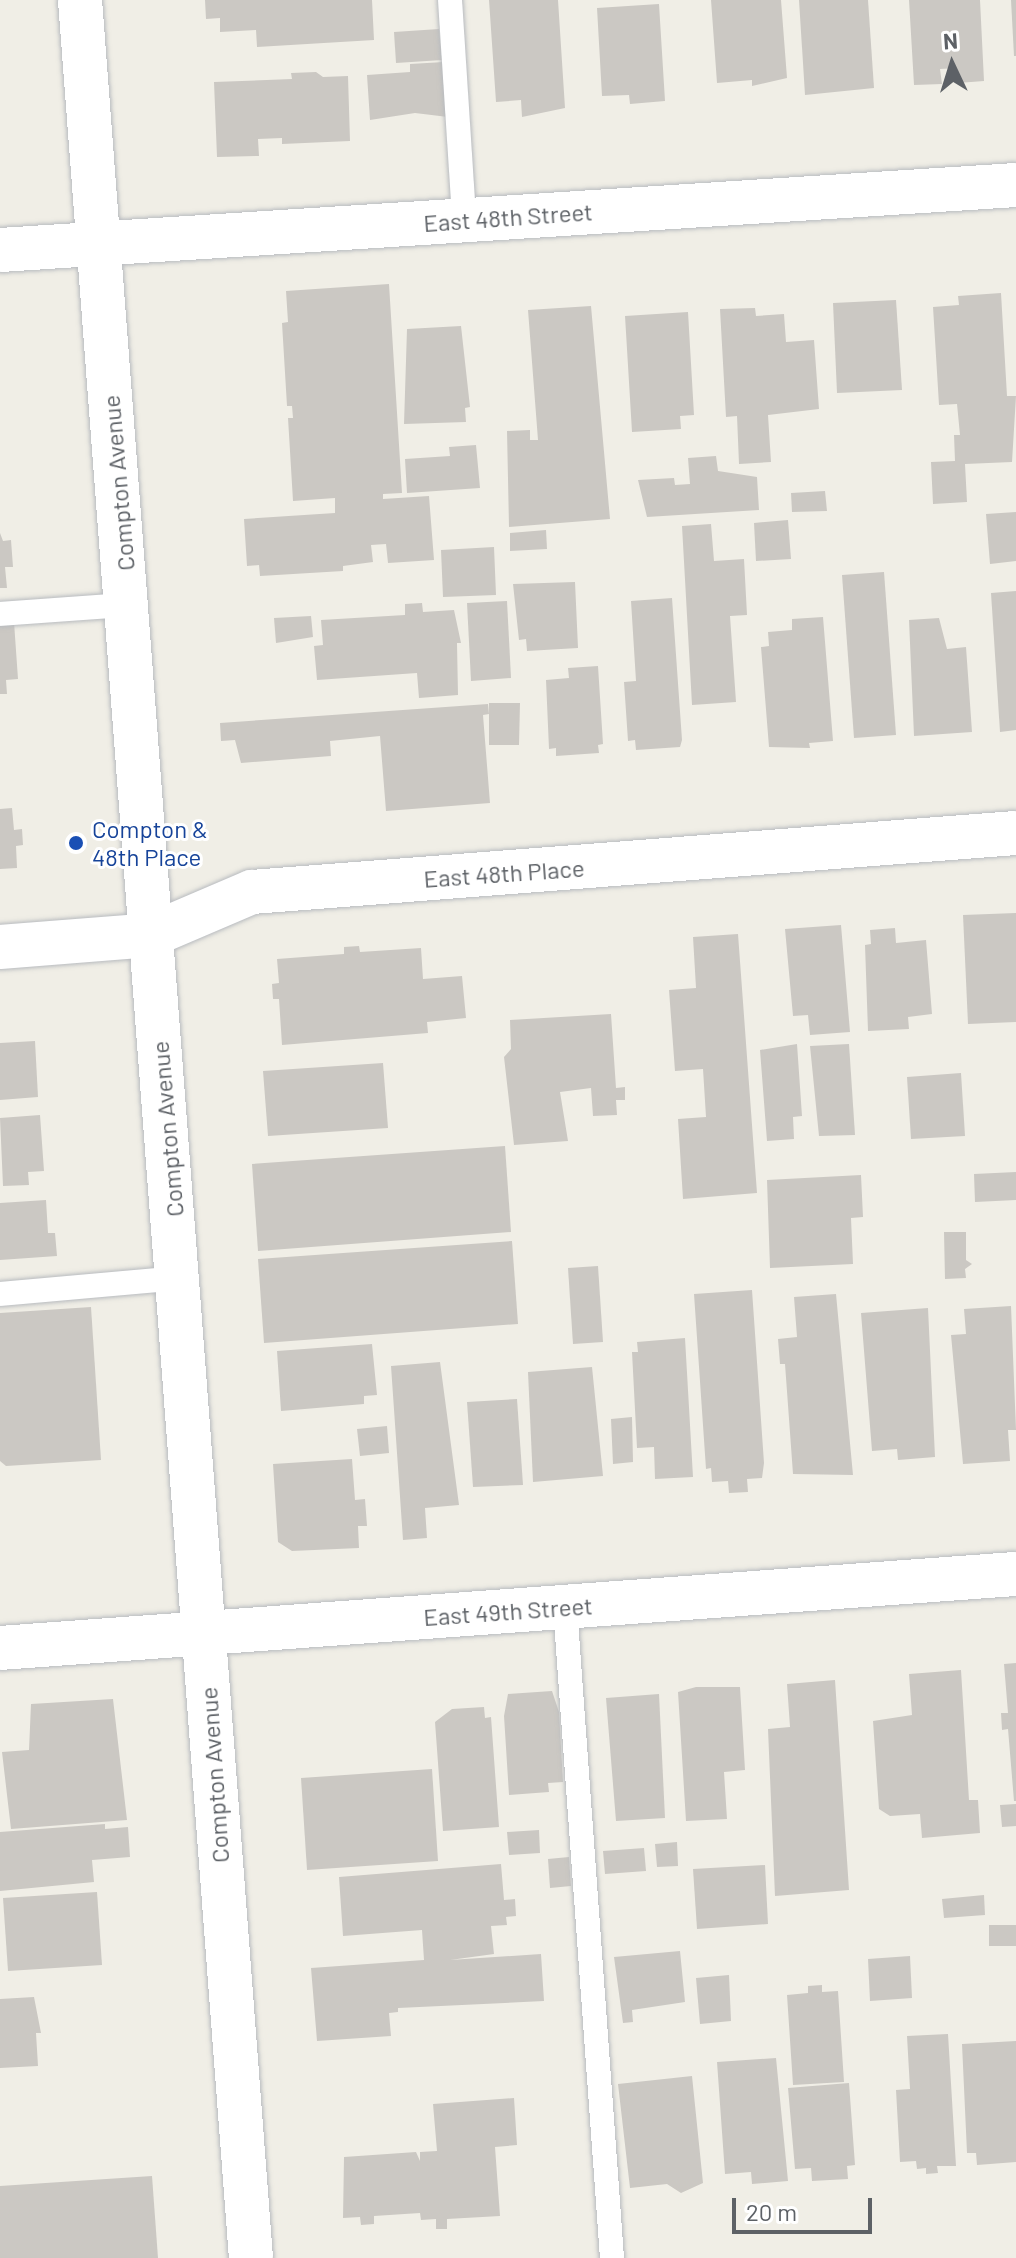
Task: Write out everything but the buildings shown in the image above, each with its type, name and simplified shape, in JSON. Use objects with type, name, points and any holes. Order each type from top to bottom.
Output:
[{"type":"street","name":"Compton Avenue","points":[[80,0],[251,2258]]},
{"type":"street","name":"East 48th Street","points":[[0,250],[1016,185]]},
{"type":"street","name":"East 48th Place","points":[[0,947],[151,935],[252,892],[1016,833]]},
{"type":"street","name":"East 49th Street","points":[[0,1648],[1016,1574]]},
{"type":"lane","points":[[450,0],[464,219]]},
{"type":"lane","points":[[0,614],[127,605]]},
{"type":"lane","points":[[0,1294],[179,1278]]},
{"type":"lane","points":[[565,1607],[612,2258]]},
{"type":"place","name":"Compton & 48th Place","points":[[76,843]]}]
